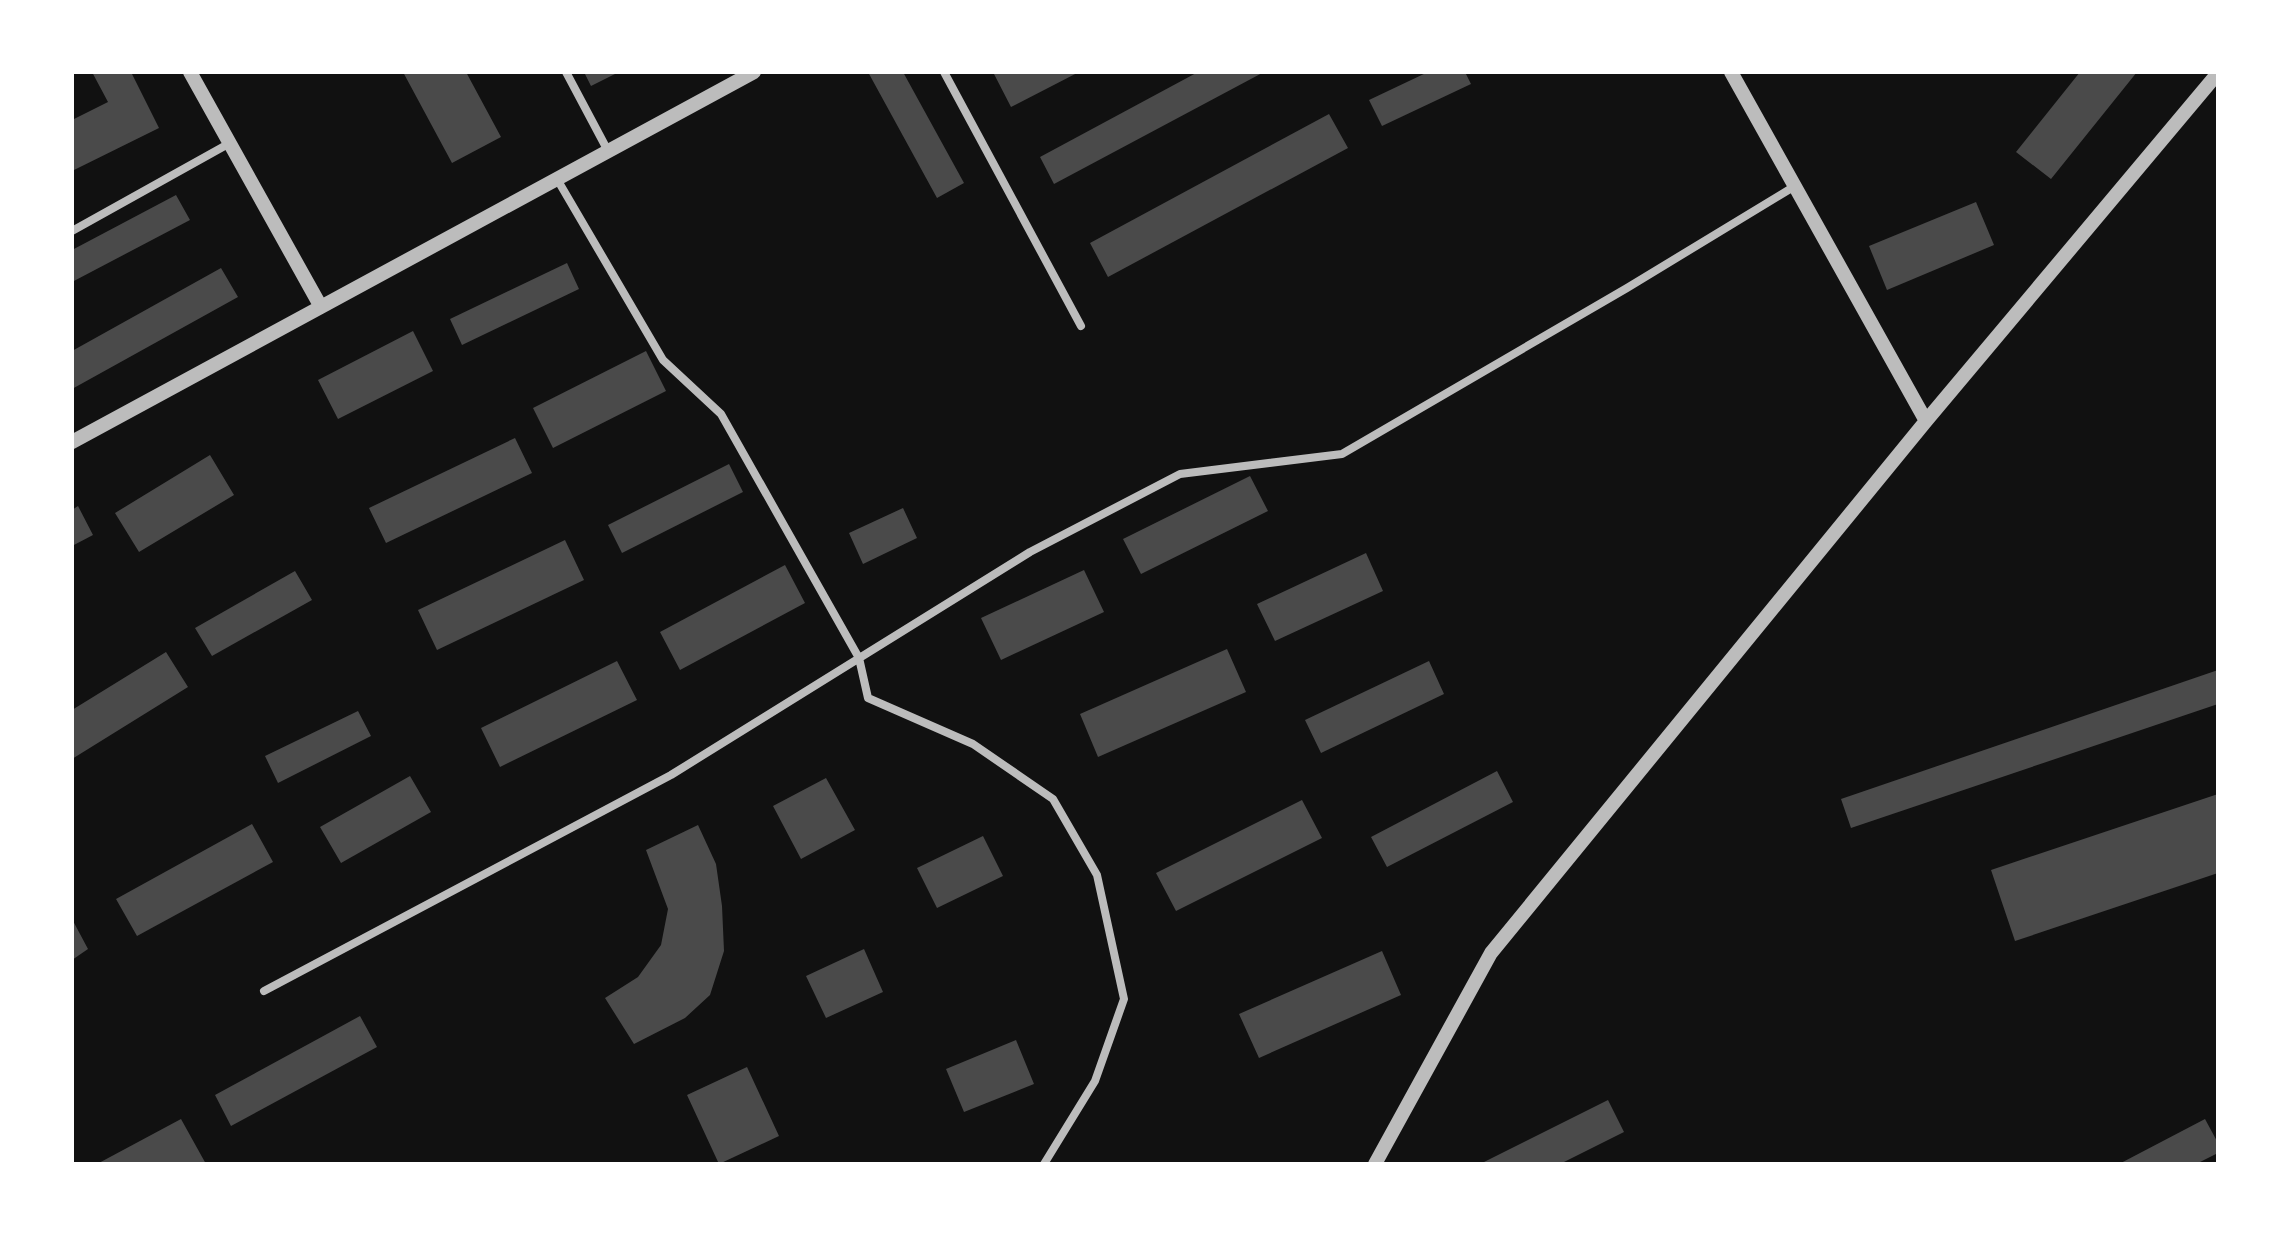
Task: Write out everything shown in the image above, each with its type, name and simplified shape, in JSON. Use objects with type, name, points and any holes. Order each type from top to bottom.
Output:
[{"type":"street","points":[[190,72],[321,307]]},
{"type":"street","points":[[566,72],[608,151]]},
{"type":"street","points":[[72,442],[754,72]]},
{"type":"street","points":[[944,72],[1081,326]]},
{"type":"street","points":[[1731,72],[1926,421]]},
{"type":"street","points":[[1375,1164],[1491,953],[1926,421],[2218,73]]},
{"type":"street","points":[[72,231],[230,143]]},
{"type":"street","points":[[557,179],[663,360],[721,414],[859,658],[868,698],[973,744],[1053,799],[1097,875],[1124,999],[1095,1081],[1044,1164]]},
{"type":"street","points":[[264,991],[671,775],[1030,552],[1180,474],[1342,454],[1795,186]]},
{"type":"building","points":[[92,72],[131,72],[159,128],[72,171],[72,120],[108,102]]},
{"type":"building","points":[[403,72],[466,72],[501,137],[452,163]]},
{"type":"building","points":[[584,72],[619,72],[591,86]]},
{"type":"building","points":[[868,72],[903,72],[964,183],[937,198]]},
{"type":"building","points":[[1079,72],[1011,107],[994,74]]},
{"type":"building","points":[[1198,72],[1264,72],[1054,184],[1040,157]]},
{"type":"building","points":[[1428,72],[1465,72],[1471,84],[1382,126],[1369,100]]},
{"type":"building","points":[[2080,72],[2137,72],[2051,179],[2016,152]]},
{"type":"building","points":[[1329,114],[1348,148],[1108,277],[1090,243]]},
{"type":"building","points":[[176,195],[190,220],[72,282],[72,250]]},
{"type":"building","points":[[1976,202],[1994,245],[1887,290],[1869,246]]},
{"type":"building","points":[[567,263],[579,289],[462,345],[450,319]]},
{"type":"building","points":[[221,268],[238,297],[72,389],[72,351]]},
{"type":"building","points":[[413,331],[433,371],[338,419],[318,380]]},
{"type":"building","points":[[646,351],[666,391],[553,448],[533,408]]},
{"type":"building","points":[[515,438],[532,473],[386,543],[369,508]]},
{"type":"building","points":[[210,455],[234,495],[139,552],[115,513]]},
{"type":"building","points":[[729,464],[743,492],[622,553],[608,525]]},
{"type":"building","points":[[1250,476],[1268,511],[1141,574],[1123,539]]},
{"type":"building","points":[[78,506],[93,535],[72,546],[72,510]]},
{"type":"building","points":[[903,508],[917,538],[863,564],[849,533]]},
{"type":"building","points":[[565,540],[584,580],[437,650],[418,610]]},
{"type":"building","points":[[1366,553],[1383,591],[1275,641],[1257,604]]},
{"type":"building","points":[[785,565],[805,603],[680,670],[660,632]]},
{"type":"building","points":[[1084,570],[1104,612],[1001,660],[981,618]]},
{"type":"building","points":[[295,571],[312,600],[212,656],[195,628]]},
{"type":"building","points":[[1227,649],[1246,692],[1098,757],[1080,714]]},
{"type":"building","points":[[166,652],[188,687],[72,759],[72,710]]},
{"type":"building","points":[[617,661],[637,700],[500,767],[481,728]]},
{"type":"building","points":[[1429,661],[1444,694],[1321,753],[1305,720]]},
{"type":"building","points":[[2218,670],[2218,704],[1851,828],[1841,799]]},
{"type":"building","points":[[358,711],[371,736],[278,783],[265,756]]},
{"type":"building","points":[[1497,771],[1513,802],[1387,867],[1371,837]]},
{"type":"building","points":[[410,776],[431,812],[341,863],[320,827]]},
{"type":"building","points":[[826,778],[855,830],[801,859],[773,806]]},
{"type":"building","points":[[2218,794],[2218,873],[2015,941],[1991,870]]},
{"type":"building","points":[[1302,800],[1322,838],[1176,911],[1156,873]]},
{"type":"building","points":[[252,824],[273,862],[137,936],[116,899]]},
{"type":"building","points":[[698,825],[716,864],[724,951],[710,995],[685,1018],[634,1044],[605,998],[638,977],[661,945],[668,909],[646,850]]},
{"type":"building","points":[[983,836],[1003,876],[937,908],[917,868]]},
{"type":"building","points":[[72,919],[88,949],[72,960]]},
{"type":"building","points":[[864,949],[883,992],[826,1018],[806,976]]},
{"type":"building","points":[[1382,951],[1401,995],[1259,1058],[1239,1014]]},
{"type":"building","points":[[360,1016],[377,1047],[231,1126],[215,1095]]},
{"type":"building","points":[[1016,1040],[1034,1084],[964,1112],[946,1069]]},
{"type":"building","points":[[747,1067],[779,1136],[719,1164],[687,1095]]},
{"type":"building","points":[[1608,1100],[1624,1132],[1560,1164],[1480,1164]]},
{"type":"building","points":[[181,1119],[206,1164],[97,1164]]},
{"type":"building","points":[[2205,1119],[2218,1143],[2218,1153],[2196,1164],[2119,1164]]}]
